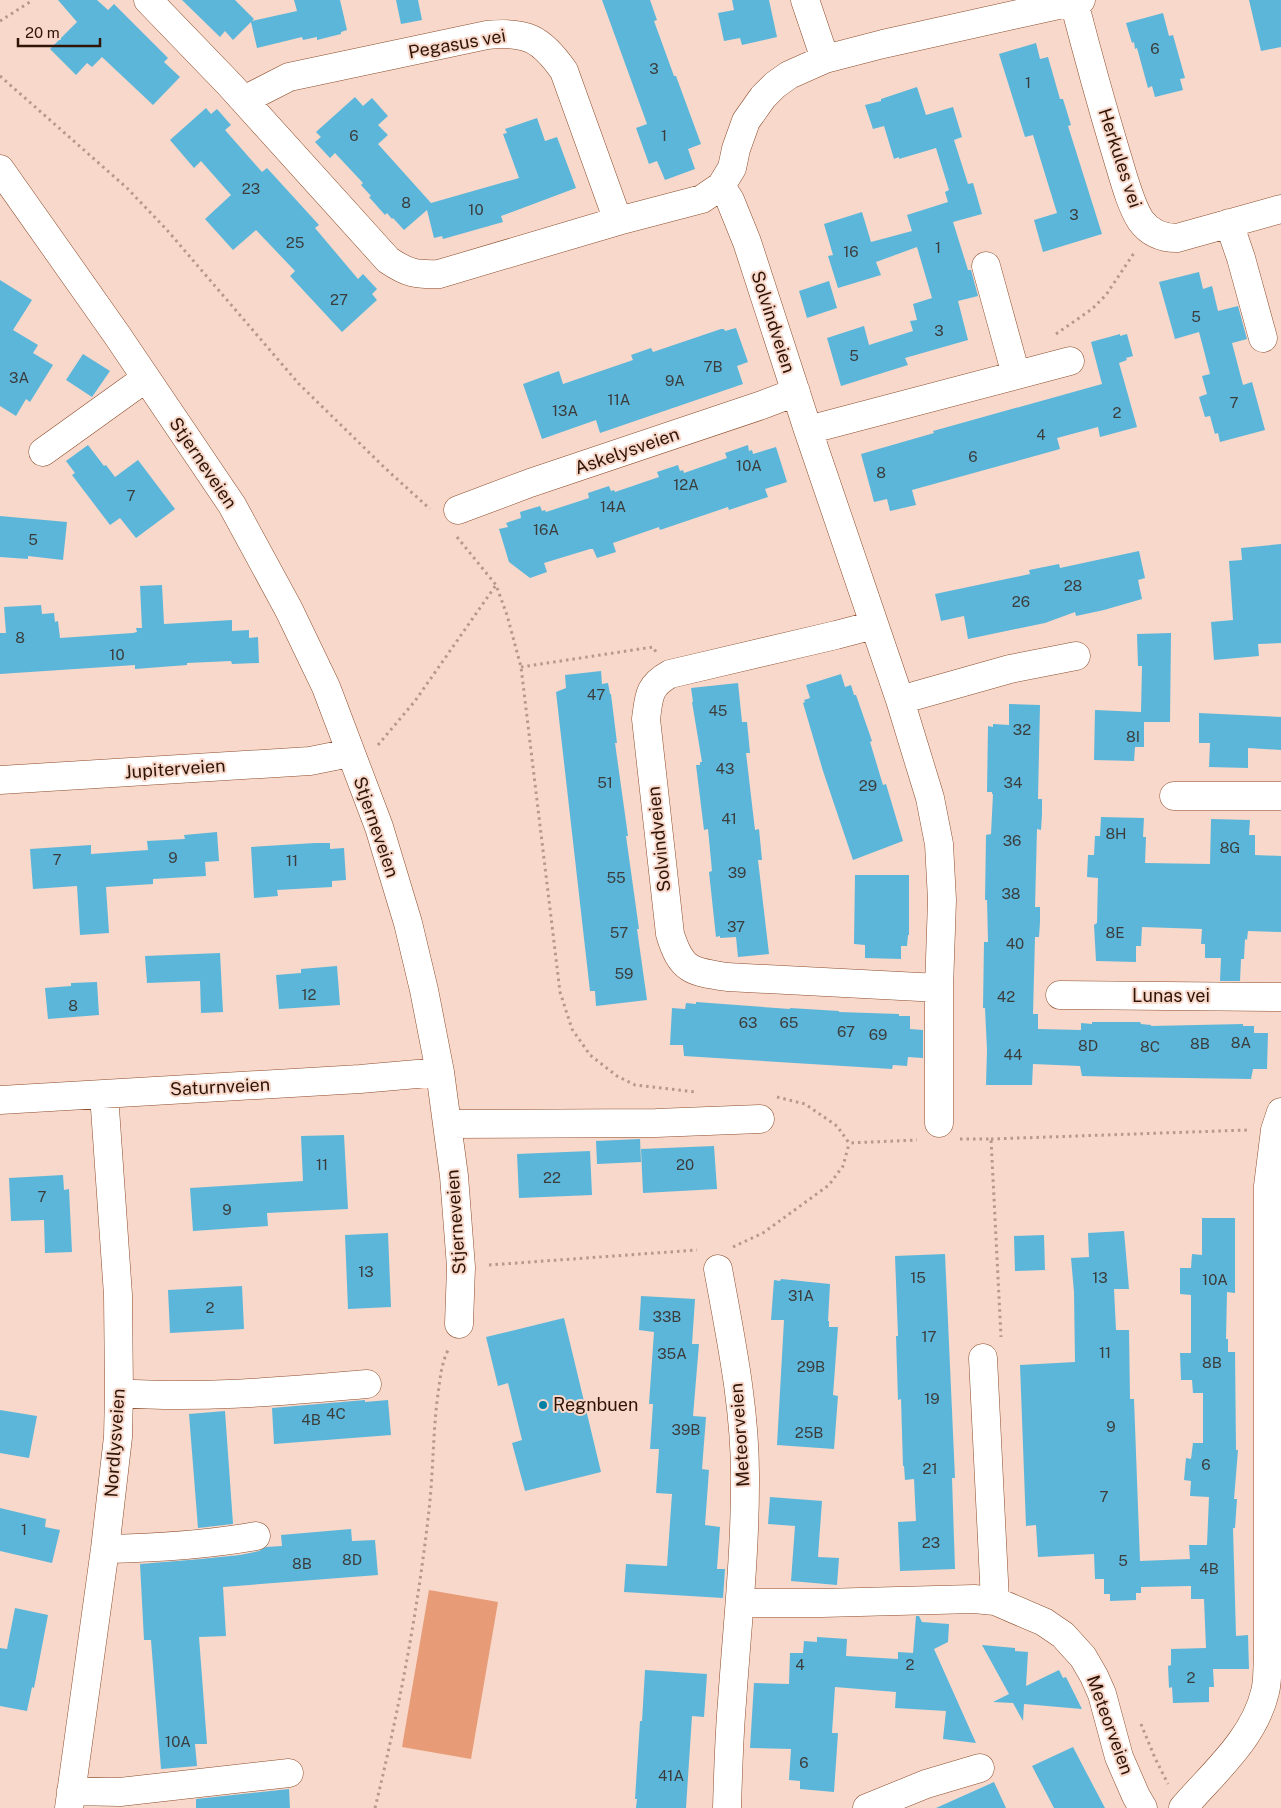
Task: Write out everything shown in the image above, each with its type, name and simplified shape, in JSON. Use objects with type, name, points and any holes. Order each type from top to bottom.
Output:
[{"type":"street","points":[[148,0],[244,100],[388,260],[404,271],[420,275],[439,274],[702,198],[721,186],[732,168],[736,149],[746,121],[763,97],[789,75],[826,59],[1071,1]]},
{"type":"street","points":[[805,0],[826,59]]},
{"type":"street","name":"Herkules vei","points":[[1071,1],[1083,36],[1126,186],[1141,220],[1149,229],[1160,236],[1178,238],[1281,208]]},
{"type":"street","name":"Pegasus vei","points":[[244,100],[289,78],[487,35],[508,33],[522,35],[542,45],[552,54],[564,70],[618,221]]},
{"type":"street","name":"Stjerneveien","points":[[0,169],[232,505],[289,610],[326,687],[379,827],[408,922],[424,990],[440,1072],[454,1176],[461,1267],[460,1324]]},
{"type":"street","name":"Solvindveien","points":[[721,186],[730,200],[747,242],[808,430],[900,700],[930,798],[939,844],[942,900],[938,988],[940,1123]]},
{"type":"street","points":[[1229,224],[1264,338]]},
{"type":"street","points":[[986,266],[1016,375]]},
{"type":"street","points":[[808,430],[1070,361]]},
{"type":"street","points":[[42,452],[146,378]]},
{"type":"street","name":"Askelysveien","points":[[458,510],[530,483],[796,392]]},
{"type":"street","name":"Solvindveien","points":[[874,625],[836,636],[670,674],[657,681],[649,696],[646,720],[670,934],[675,952],[684,963],[692,970],[703,974],[727,977],[938,988]]},
{"type":"street","points":[[900,700],[1010,669],[1076,656]]},
{"type":"street","name":"Jupiterveien","points":[[0,780],[310,761],[354,761]]},
{"type":"street","points":[[1174,796],[1281,796]]},
{"type":"street","name":"Lunas vei","points":[[1060,995],[1281,996]]},
{"type":"street","name":"Saturnveien","points":[[0,1100],[360,1079],[440,1072]]},
{"type":"street","name":"Nordlysveien","points":[[104,1094],[118,1295],[118,1437],[105,1549],[70,1799],[289,1773]]},
{"type":"street","points":[[1183,1808],[1244,1736],[1260,1708],[1265,1691],[1268,1657],[1275,1337],[1268,1186],[1275,1130],[1280,1115]]},
{"type":"street","points":[[448,1124],[760,1119]]},
{"type":"street","name":"Meteorveien","points":[[718,1256],[734,1357],[743,1431],[745,1482],[740,1603],[731,1703],[726,1808]]},
{"type":"street","points":[[983,1358],[995,1601]]},
{"type":"street","points":[[119,1393],[254,1393],[367,1384]]},
{"type":"street","points":[[105,1549],[224,1542],[256,1536]]},
{"type":"street","name":"Meteorveien","points":[[740,1603],[974,1599],[995,1601],[1044,1622],[1063,1635],[1083,1657],[1094,1676],[1102,1694],[1119,1757],[1143,1808]]},
{"type":"street","points":[[867,1808],[926,1784],[980,1768]]},
{"type":"path","points":[[0,21],[33,0]]},
{"type":"path","points":[[1052,337],[1092,309],[1106,295],[1149,229]]},
{"type":"path","points":[[354,761],[415,701],[496,585]]},
{"type":"path","points":[[521,667],[653,647],[670,674]]},
{"type":"path","points":[[991,1139],[1248,1130],[1261,1127],[1280,1115]]},
{"type":"path","points":[[461,1267],[718,1256],[763,1233],[829,1185],[843,1166],[850,1143]]},
{"type":"path","points":[[375,1808],[388,1752],[417,1598],[429,1509],[433,1441],[442,1364],[460,1324]]},
{"type":"shaded area","points":[[429,1590],[498,1602],[471,1759],[402,1747]]},
{"type":"building","points":[[58,0],[97,0],[108,10],[114,4],[168,58],[164,62],[180,77],[153,105],[102,57],[92,67],[87,63],[76,75],[50,49],[77,22]]},
{"type":"building","points":[[182,0],[235,0],[254,19],[252,21],[297,11],[294,0],[340,0],[347,30],[341,32],[341,34],[317,40],[317,37],[303,40],[302,37],[257,48],[251,22],[233,40],[225,31],[220,37]]},
{"type":"building","points":[[396,0],[418,0],[422,20],[401,24]]},
{"type":"building","points":[[602,0],[650,0],[657,20],[654,21],[701,144],[688,149],[695,169],[665,180],[657,161],[649,164],[636,128],[647,124]]},
{"type":"building","points":[[732,0],[769,0],[777,37],[742,45],[740,38],[724,41],[718,13],[734,10]]},
{"type":"building","points":[[1249,0],[1281,0],[1281,47],[1261,51]]},
{"type":"building","points":[[1163,13],[1169,36],[1173,35],[1185,78],[1180,79],[1183,90],[1155,97],[1152,86],[1148,88],[1137,48],[1135,49],[1134,42],[1132,43],[1126,23]]},
{"type":"building","points":[[1036,43],[1040,59],[1048,57],[1060,99],[1063,99],[1071,125],[1068,126],[1102,234],[1043,252],[1034,220],[1057,213],[1033,135],[1025,137],[999,54]]},
{"type":"building","points":[[917,87],[926,115],[953,107],[962,137],[954,140],[968,184],[973,183],[982,214],[953,222],[968,270],[971,270],[978,296],[958,301],[968,340],[905,358],[908,365],[841,386],[827,338],[864,326],[869,345],[913,331],[910,321],[917,320],[913,304],[932,298],[917,247],[876,262],[881,275],[838,288],[828,256],[833,255],[824,224],[862,212],[871,242],[912,231],[907,215],[948,202],[945,192],[949,190],[936,148],[894,159],[884,126],[873,129],[865,105]]},
{"type":"building","points":[[355,97],[363,106],[372,98],[388,116],[378,125],[388,135],[378,144],[431,203],[519,178],[503,134],[507,133],[505,129],[537,118],[545,141],[557,137],[576,188],[501,216],[503,222],[443,239],[442,236],[434,238],[427,210],[404,230],[387,213],[385,215],[369,197],[371,196],[361,185],[363,183],[335,153],[330,158],[315,142],[321,137],[316,132]]},
{"type":"building","points":[[206,108],[211,114],[217,109],[231,125],[225,130],[262,172],[267,168],[319,225],[315,228],[358,279],[363,274],[377,289],[372,294],[377,300],[342,332],[290,276],[295,271],[256,230],[233,250],[205,219],[231,195],[201,161],[194,168],[170,140]]},
{"type":"building","points":[[1199,272],[1203,289],[1212,286],[1218,311],[1238,306],[1247,339],[1232,343],[1243,385],[1252,382],[1265,430],[1220,442],[1218,433],[1215,434],[1210,416],[1205,417],[1199,397],[1207,394],[1202,376],[1210,374],[1199,332],[1175,339],[1159,282]]},
{"type":"building","points":[[0,280],[32,300],[13,330],[38,345],[33,353],[53,365],[30,402],[26,399],[16,416],[0,406]]},
{"type":"building","points":[[829,281],[837,308],[807,318],[799,291]]},
{"type":"building","points":[[736,328],[748,362],[737,366],[743,384],[600,433],[596,420],[542,439],[523,384],[559,371],[563,384],[633,360],[631,355],[651,348],[653,352],[721,329],[725,331]]},
{"type":"building","points":[[1120,334],[1120,336],[1127,334],[1133,356],[1119,363],[1137,427],[1100,437],[1098,427],[1057,438],[1060,449],[912,490],[916,505],[890,511],[887,499],[874,502],[861,454],[934,433],[933,431],[1102,384],[1091,342]]},
{"type":"building","points":[[83,354],[110,371],[92,397],[66,380]]},
{"type":"building","points":[[88,445],[115,477],[138,460],[175,509],[136,538],[120,518],[110,525],[72,475],[75,473],[66,461]]},
{"type":"building","points":[[748,445],[749,451],[752,450],[753,454],[776,447],[787,482],[765,489],[768,497],[729,510],[728,507],[660,530],[659,527],[613,543],[616,552],[597,558],[593,549],[590,549],[544,563],[547,572],[530,578],[509,562],[499,529],[508,527],[506,523],[521,518],[520,512],[540,506],[542,511],[545,510],[546,512],[589,498],[588,493],[609,486],[611,491],[614,490],[615,492],[659,477],[657,472],[678,465],[680,471],[683,470],[684,473],[727,458],[725,453]]},
{"type":"building","points":[[0,516],[67,522],[63,560],[28,556],[28,559],[0,557]]},
{"type":"building","points":[[1281,544],[1281,643],[1258,644],[1259,656],[1214,660],[1211,622],[1233,620],[1229,561],[1242,560],[1241,548]]},
{"type":"building","points":[[1139,551],[1145,578],[1138,580],[1142,599],[1076,616],[1075,612],[1045,623],[968,639],[964,616],[941,621],[935,594],[1030,574],[1029,570],[1059,564],[1060,568]]},
{"type":"building","points":[[162,585],[164,624],[232,620],[232,631],[249,630],[249,638],[258,637],[259,663],[232,664],[231,661],[187,663],[187,665],[135,669],[135,665],[0,674],[0,633],[6,633],[4,607],[41,605],[42,614],[54,613],[55,622],[58,621],[60,638],[133,633],[137,632],[136,628],[142,628],[140,586]]},
{"type":"building","points":[[1171,633],[1170,722],[1144,722],[1144,747],[1135,747],[1134,761],[1094,760],[1095,710],[1141,712],[1142,666],[1138,666],[1137,634]]},
{"type":"building","points":[[601,671],[602,684],[608,683],[611,694],[617,743],[615,743],[647,1000],[596,1006],[595,991],[590,991],[556,692],[566,688],[565,675]]},
{"type":"building","points":[[841,674],[845,687],[851,685],[854,695],[856,695],[872,741],[870,742],[883,785],[886,784],[903,841],[853,860],[823,771],[803,703],[805,702],[804,700],[810,698],[806,685]]},
{"type":"building","points":[[738,683],[742,722],[747,722],[750,753],[746,753],[755,830],[759,829],[762,860],[758,860],[769,954],[738,957],[736,937],[716,937],[709,872],[712,871],[708,829],[704,830],[696,765],[700,765],[700,762],[702,762],[691,688]]},
{"type":"building","points":[[1009,704],[1040,705],[1038,799],[1042,799],[1042,814],[1041,830],[1037,829],[1035,907],[1040,907],[1040,922],[1039,937],[1035,937],[1033,1014],[1038,1014],[1038,1029],[1081,1030],[1081,1023],[1092,1024],[1092,1022],[1140,1022],[1141,1024],[1151,1026],[1243,1024],[1243,1026],[1254,1026],[1254,1033],[1268,1033],[1267,1069],[1253,1069],[1251,1079],[1121,1077],[1082,1076],[1080,1066],[1033,1064],[1032,1085],[986,1085],[987,1050],[985,1008],[983,1008],[984,942],[988,942],[987,900],[985,900],[986,835],[991,834],[993,794],[992,792],[987,792],[988,726],[993,727],[993,724],[1009,725]]},
{"type":"building","points":[[1199,713],[1281,717],[1281,750],[1248,748],[1248,768],[1209,767],[1210,743],[1199,743]]},
{"type":"building","points":[[1101,817],[1144,818],[1143,837],[1146,837],[1145,863],[1210,864],[1211,819],[1250,820],[1249,835],[1255,835],[1255,855],[1281,856],[1281,932],[1248,931],[1247,940],[1245,939],[1244,959],[1241,959],[1240,981],[1220,981],[1221,958],[1205,958],[1205,944],[1201,944],[1202,929],[1142,927],[1141,946],[1136,946],[1136,962],[1096,961],[1094,925],[1097,923],[1098,878],[1087,877],[1088,855],[1094,855],[1095,836],[1100,836]]},
{"type":"building","points":[[217,832],[219,861],[205,862],[206,876],[153,879],[153,884],[106,887],[109,933],[80,935],[77,886],[33,889],[30,849],[91,845],[91,854],[148,850],[147,841],[185,839],[184,835]]},
{"type":"building","points":[[330,843],[330,849],[344,848],[346,880],[332,881],[332,887],[277,890],[278,896],[254,898],[251,847]]},
{"type":"building","points":[[855,875],[909,875],[909,935],[907,946],[901,946],[901,959],[865,958],[865,945],[854,944]]},
{"type":"building","points":[[220,953],[223,1012],[201,1013],[200,981],[147,983],[145,956]]},
{"type":"building","points":[[337,966],[340,1005],[279,1009],[276,975],[301,973],[301,969]]},
{"type":"building","points":[[97,982],[99,1015],[48,1019],[45,988],[71,986],[71,983]]},
{"type":"building","points":[[696,1002],[910,1016],[910,1029],[923,1030],[923,1058],[908,1057],[907,1066],[893,1065],[892,1069],[684,1056],[683,1045],[670,1045],[672,1008],[685,1009],[686,1003],[696,1004]]},
{"type":"building","points":[[344,1135],[348,1209],[267,1213],[268,1226],[193,1231],[190,1188],[303,1181],[301,1136]]},
{"type":"building","points":[[640,1139],[641,1162],[597,1164],[596,1141]]},
{"type":"building","points":[[714,1146],[717,1189],[643,1193],[641,1149]]},
{"type":"building","points":[[590,1151],[592,1195],[519,1198],[517,1154]]},
{"type":"building","points":[[63,1175],[64,1190],[69,1189],[72,1252],[45,1253],[44,1220],[11,1221],[9,1178]]},
{"type":"building","points":[[1202,1218],[1235,1218],[1235,1293],[1227,1292],[1226,1339],[1228,1339],[1228,1352],[1235,1352],[1236,1450],[1238,1450],[1234,1499],[1237,1499],[1235,1528],[1233,1528],[1236,1636],[1248,1635],[1249,1669],[1213,1669],[1214,1687],[1209,1687],[1209,1702],[1173,1703],[1172,1687],[1169,1688],[1168,1666],[1171,1665],[1171,1649],[1206,1648],[1204,1599],[1191,1599],[1191,1586],[1141,1587],[1141,1593],[1136,1593],[1136,1600],[1110,1601],[1110,1594],[1104,1594],[1104,1579],[1095,1579],[1094,1554],[1038,1557],[1036,1525],[1026,1526],[1020,1365],[1075,1362],[1074,1292],[1071,1258],[1089,1257],[1088,1233],[1124,1231],[1129,1289],[1114,1289],[1116,1330],[1129,1330],[1130,1399],[1134,1399],[1140,1561],[1190,1559],[1189,1545],[1207,1545],[1209,1497],[1190,1496],[1191,1481],[1184,1480],[1186,1458],[1191,1459],[1193,1443],[1203,1443],[1203,1393],[1193,1393],[1192,1380],[1181,1380],[1180,1353],[1191,1353],[1191,1295],[1180,1294],[1180,1268],[1191,1268],[1192,1254],[1202,1255]]},
{"type":"building","points":[[388,1233],[391,1307],[348,1309],[345,1235]]},
{"type":"building","points":[[1044,1235],[1045,1270],[1015,1271],[1014,1236]]},
{"type":"building","points":[[945,1254],[955,1478],[952,1478],[955,1569],[900,1571],[898,1522],[916,1521],[914,1479],[905,1480],[903,1466],[901,1399],[898,1400],[895,1256]]},
{"type":"building","points":[[781,1279],[830,1284],[829,1327],[838,1327],[833,1395],[838,1396],[834,1449],[777,1445],[784,1320],[771,1320],[774,1280],[780,1281]]},
{"type":"building","points":[[242,1286],[244,1329],[170,1333],[168,1290]]},
{"type":"building","points":[[641,1296],[695,1299],[692,1344],[699,1344],[693,1416],[706,1417],[702,1469],[709,1470],[705,1525],[720,1527],[717,1569],[725,1569],[723,1598],[624,1592],[626,1564],[667,1566],[672,1494],[656,1493],[659,1449],[650,1449],[653,1404],[649,1404],[654,1332],[639,1330]]},
{"type":"building","points":[[564,1318],[601,1472],[525,1491],[512,1443],[522,1440],[508,1383],[498,1386],[486,1337]]},
{"type":"building","points":[[365,1400],[365,1402],[388,1400],[391,1435],[274,1444],[272,1408]]},
{"type":"building","points":[[0,1410],[37,1416],[29,1458],[0,1453]]},
{"type":"building","points":[[225,1411],[233,1524],[198,1528],[189,1414]]},
{"type":"building","points":[[770,1497],[822,1501],[818,1557],[839,1558],[837,1585],[791,1581],[795,1526],[768,1524]]},
{"type":"building","points":[[0,1508],[46,1519],[45,1527],[60,1530],[52,1563],[0,1551]]},
{"type":"building","points":[[351,1529],[352,1541],[375,1540],[378,1575],[223,1587],[226,1636],[199,1637],[207,1744],[195,1744],[197,1766],[161,1769],[151,1640],[144,1640],[140,1564],[240,1555],[259,1551],[266,1547],[282,1546],[281,1535]]},
{"type":"building","points":[[15,1608],[48,1615],[34,1688],[32,1687],[27,1711],[0,1706],[0,1648],[7,1649]]},
{"type":"building","points":[[916,1616],[919,1616],[922,1622],[949,1624],[948,1642],[934,1649],[976,1743],[943,1739],[946,1711],[895,1708],[896,1692],[835,1687],[832,1733],[838,1733],[834,1792],[800,1789],[800,1781],[789,1780],[791,1749],[750,1748],[754,1683],[789,1684],[790,1653],[803,1653],[804,1641],[817,1642],[817,1637],[847,1639],[846,1656],[898,1659],[898,1652],[913,1653]]},
{"type":"building","points":[[982,1645],[1015,1648],[1015,1651],[1028,1652],[1026,1686],[1059,1670],[1063,1678],[1066,1677],[1082,1709],[1024,1704],[1023,1721],[1013,1703],[993,1702],[1009,1694]]},
{"type":"building","points":[[645,1670],[707,1674],[704,1717],[692,1716],[686,1808],[636,1808],[640,1721],[642,1721]]},
{"type":"building","points":[[1073,1747],[1105,1808],[1054,1808],[1032,1766]]},
{"type":"building","points":[[994,1782],[1006,1808],[936,1808]]},
{"type":"building","points":[[289,1789],[290,1808],[196,1808],[196,1799]]},
{"type":"place","name":"Regnbuen","points":[[543,1405]]}]
